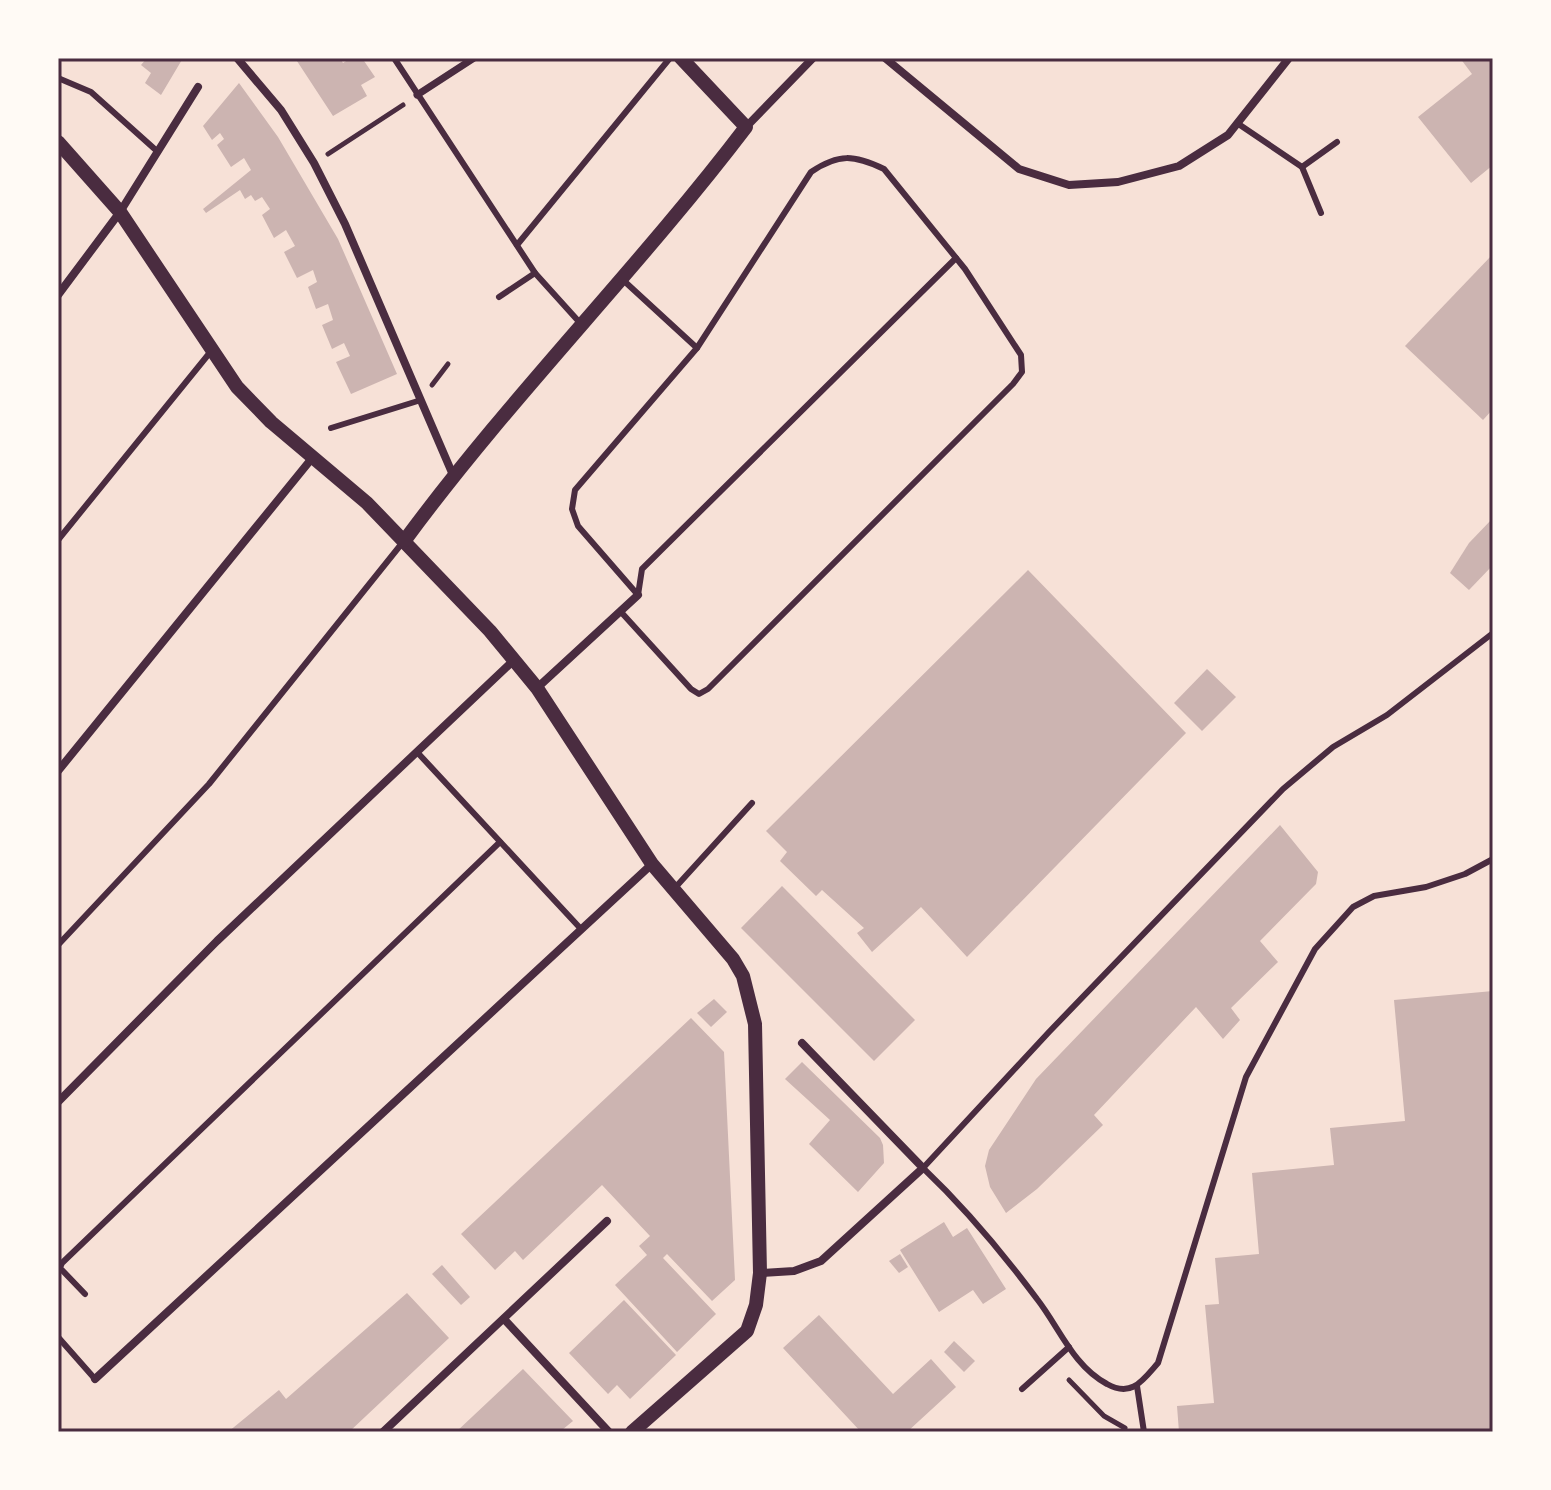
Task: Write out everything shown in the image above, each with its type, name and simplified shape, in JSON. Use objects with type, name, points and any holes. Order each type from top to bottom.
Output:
[{"type":"street","points":[[237,58],[281,110],[314,163],[345,224],[453,475]]},
{"type":"street","points":[[417,95],[474,58]]},
{"type":"street","points":[[681,58],[746,127]]},
{"type":"street","points":[[405,540],[453,475],[703,183],[746,127],[813,58]]},
{"type":"street","points":[[885,58],[1019,169],[1069,185],[1118,182],[1179,166],[1228,135],[1289,58]]},
{"type":"street","points":[[58,295],[120,212],[198,87]]},
{"type":"street","points":[[58,142],[120,212],[237,387],[271,422],[367,503],[405,540],[537,688],[652,864],[733,959],[743,976],[755,1024],[760,1273],[756,1305],[747,1331],[632,1432]]},
{"type":"street","points":[[58,771],[313,457]]},
{"type":"street","points":[[537,688],[638,595]]},
{"type":"street","points":[[58,1102],[217,941],[514,660]]},
{"type":"street","points":[[95,1379],[652,864]]},
{"type":"street","points":[[760,1273],[794,1271],[821,1261],[923,1168],[802,1043]]},
{"type":"street","points":[[383,1432],[607,1221]]},
{"type":"street","points":[[504,1319],[609,1432]]},
{"type":"lane","points":[[394,58],[535,273],[581,324]]},
{"type":"lane","points":[[517,245],[670,58]]},
{"type":"lane","points":[[58,78],[91,92],[158,152]]},
{"type":"lane","points":[[1237,123],[1302,167],[1321,213]]},
{"type":"lane","points":[[1302,167],[1337,142]]},
{"type":"lane","points":[[621,612],[691,689],[699,694],[708,689],[1022,372],[1021,355],[956,258],[884,169],[865,160],[848,157],[828,161],[811,172],[697,348],[575,490],[572,509],[578,526],[638,595]]},
{"type":"lane","points":[[638,595],[642,569],[956,258]]},
{"type":"lane","points":[[499,297],[535,273]]},
{"type":"lane","points":[[621,278],[697,348]]},
{"type":"lane","points":[[58,540],[212,350]]},
{"type":"lane","points":[[331,428],[421,400]]},
{"type":"lane","points":[[58,945],[209,784],[405,540]]},
{"type":"lane","points":[[1493,633],[1387,715],[1333,747],[1283,789],[923,1168],[961,1205],[1010,1264],[1085,1368],[1108,1385],[1124,1389],[1137,1386],[1158,1363],[1246,1077],[1315,949],[1353,907],[1374,896],[1426,887],[1465,874],[1493,859]]},
{"type":"lane","points":[[417,752],[581,929]]},
{"type":"lane","points":[[673,890],[752,803]]},
{"type":"lane","points":[[85,1294],[60,1268],[62,1263],[500,842]]},
{"type":"lane","points":[[58,1337],[95,1379]]},
{"type":"lane","points":[[1022,1389],[1069,1347]]},
{"type":"lane","points":[[1137,1386],[1144,1432]]},
{"type":"path","points":[[314,163],[417,95]]},
{"type":"path","points":[[1052,1362],[1104,1416],[1131,1432]]},
{"type":"building","points":[[147,58],[183,58],[161,95],[145,83],[151,73],[141,65]]},
{"type":"building","points":[[295,58],[340,58],[343,63],[351,58],[362,58],[375,77],[361,85],[367,96],[333,116]]},
{"type":"building","points":[[1460,58],[1493,58],[1493,165],[1471,183],[1418,117],[1472,74]]},
{"type":"building","points":[[239,83],[278,137],[338,239],[397,374],[351,394],[336,362],[350,356],[344,343],[332,349],[322,325],[333,320],[328,304],[316,309],[308,287],[317,282],[313,270],[297,278],[284,252],[295,246],[286,230],[274,238],[262,215],[270,209],[262,197],[255,201],[251,195],[245,199],[240,190],[206,213],[203,209],[251,170],[244,158],[231,167],[217,145],[224,139],[220,133],[212,140],[203,126]]},
{"type":"building","points":[[1493,254],[1493,409],[1483,420],[1405,346]]},
{"type":"building","points":[[1493,518],[1493,565],[1469,590],[1450,573],[1469,543]]},
{"type":"building","points":[[1028,570],[1186,733],[967,957],[921,907],[872,952],[857,933],[864,928],[822,890],[816,896],[780,861],[787,852],[766,831]]},
{"type":"building","points":[[1207,669],[1236,697],[1202,731],[1174,703]]},
{"type":"building","points":[[1280,825],[1318,872],[1316,884],[1260,941],[1278,962],[1231,1008],[1240,1020],[1223,1039],[1196,1007],[1094,1115],[1103,1125],[1037,1189],[1006,1213],[990,1187],[985,1166],[989,1150],[1036,1079]]},
{"type":"building","points":[[782,886],[915,1020],[874,1061],[741,928]]},
{"type":"building","points":[[1493,991],[1493,1432],[1179,1432],[1177,1406],[1214,1403],[1205,1305],[1219,1304],[1215,1258],[1259,1254],[1252,1173],[1334,1165],[1330,1128],[1405,1121],[1394,1000]]},
{"type":"building","points":[[714,999],[727,1012],[711,1027],[697,1013]]},
{"type":"building","points":[[691,1018],[724,1052],[735,1280],[712,1301],[667,1254],[663,1258],[716,1314],[677,1352],[615,1285],[647,1255],[639,1246],[650,1236],[602,1185],[523,1260],[515,1251],[495,1270],[461,1234]]},
{"type":"building","points":[[802,1062],[880,1138],[884,1163],[858,1192],[809,1144],[830,1120],[785,1079]]},
{"type":"building","points":[[944,1222],[953,1237],[967,1228],[1006,1289],[983,1304],[973,1290],[939,1312],[900,1250]]},
{"type":"building","points":[[900,1254],[908,1267],[899,1273],[889,1261]]},
{"type":"building","points":[[442,1265],[470,1297],[461,1305],[432,1274]]},
{"type":"building","points":[[407,1293],[449,1338],[349,1432],[228,1432],[279,1390],[286,1399]]},
{"type":"building","points":[[624,1300],[676,1355],[630,1399],[617,1385],[608,1394],[569,1353]]},
{"type":"building","points":[[819,1315],[893,1394],[931,1359],[956,1387],[907,1432],[861,1432],[783,1348]]},
{"type":"building","points":[[954,1341],[975,1361],[964,1372],[944,1352]]},
{"type":"building","points":[[523,1369],[573,1421],[562,1430],[564,1432],[456,1432]]}]
